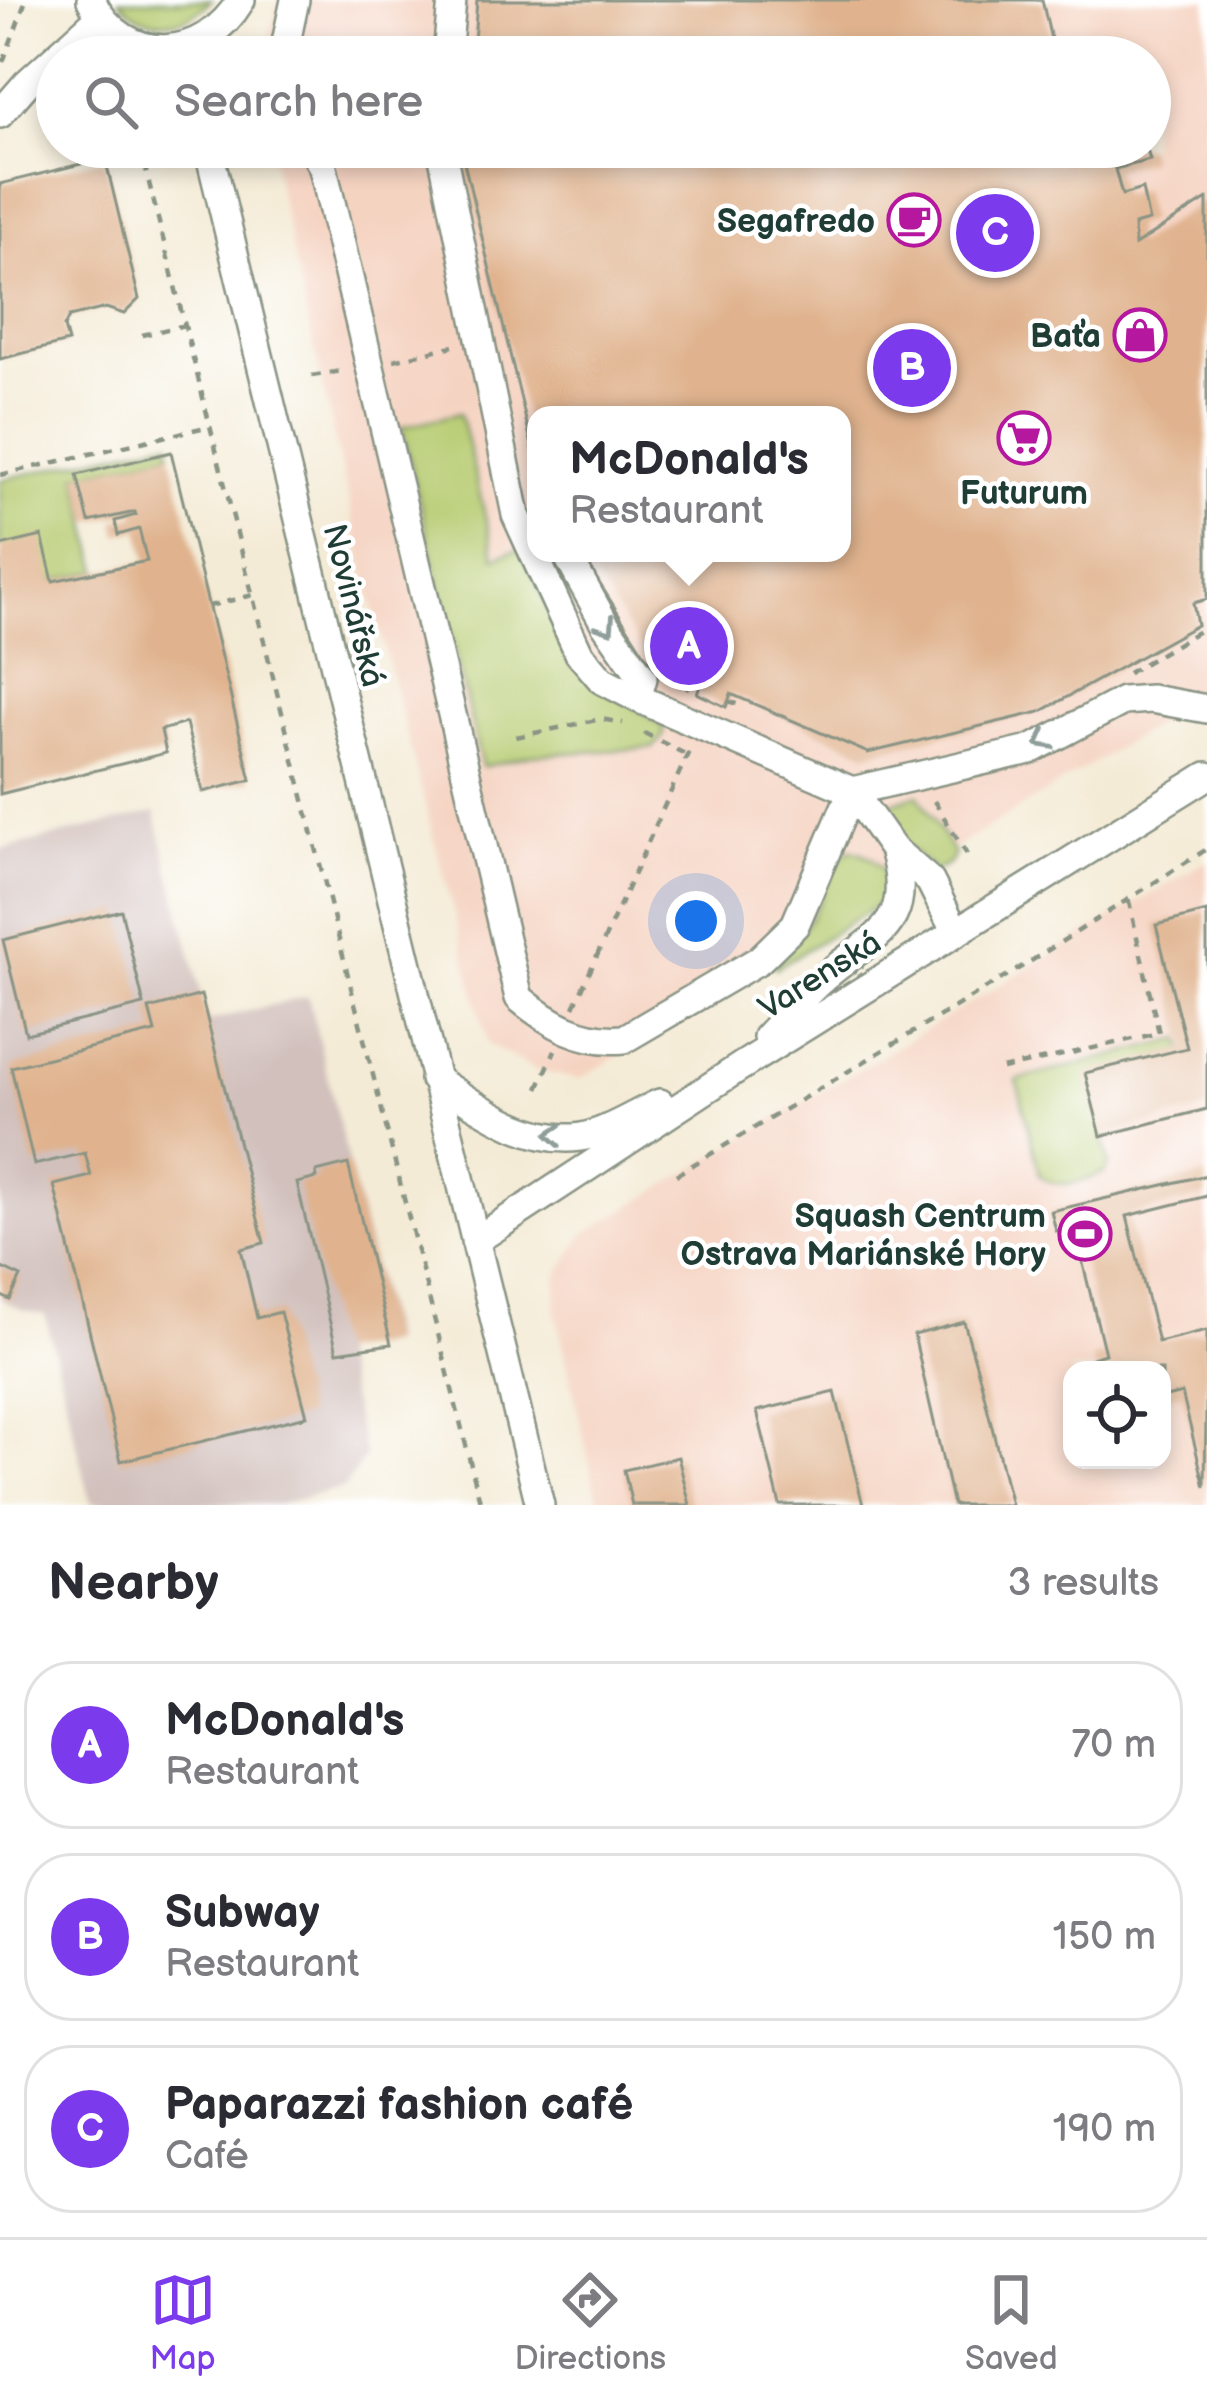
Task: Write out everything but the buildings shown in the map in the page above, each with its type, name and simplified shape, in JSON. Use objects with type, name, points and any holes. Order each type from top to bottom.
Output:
[{"type":"street","points":[[209,36],[221,28],[241,0]]},
{"type":"street","points":[[288,36],[296,0]]},
{"type":"street","points":[[449,36],[452,0]]},
{"type":"street","points":[[71,36],[96,9],[121,36]]},
{"type":"street","points":[[0,114],[36,73]]},
{"type":"street","name":"Novinářská","points":[[213,168],[540,1505]]},
{"type":"street","points":[[323,168],[519,998],[564,1029],[604,1041],[624,1039],[759,960],[795,925],[852,791]]},
{"type":"street","points":[[445,168],[516,514],[527,535]]},
{"type":"street","points":[[540,562],[579,653],[602,680],[852,791],[893,849],[930,881],[955,931]]},
{"type":"street","points":[[571,562],[605,624],[643,678],[637,698]]},
{"type":"street","points":[[852,791],[1030,750],[1123,701],[1151,699],[1207,709]]},
{"type":"street","name":"Varenská","points":[[475,1241],[740,1067],[1207,776]]},
{"type":"street","points":[[434,1079],[500,1119],[539,1136],[583,1137],[740,1067],[820,981],[888,929],[901,891],[893,849]]},
{"type":"path","points":[[1,62],[26,0]]},
{"type":"path","points":[[145,168],[481,1505]]},
{"type":"path","points":[[142,335],[185,326]]},
{"type":"path","points":[[312,376],[480,339]]},
{"type":"path","points":[[0,476],[210,426]]},
{"type":"path","points":[[209,606],[253,595]]},
{"type":"path","points":[[1121,676],[1207,626]]},
{"type":"path","points":[[683,694],[689,682],[700,686]]},
{"type":"path","points":[[728,701],[739,705],[734,715]]},
{"type":"path","points":[[516,737],[601,718],[630,725],[687,755]]},
{"type":"path","points":[[538,1089],[700,724]]},
{"type":"path","points":[[924,776],[969,858]]},
{"type":"path","points":[[676,1175],[1207,849]]},
{"type":"path","points":[[1002,1069],[1160,1033],[1128,898]]},
{"type":"shaded area","points":[[279,0],[1207,0],[1207,693],[580,1079],[537,1071],[488,1044],[367,583],[274,168],[1171,168],[1171,36],[270,36]]},
{"type":"shaded area","points":[[155,812],[208,1021],[308,996],[391,1338],[391,1344],[339,1351],[365,1457],[344,1488],[277,1505],[91,1503],[45,1315],[0,1299],[0,850]]},
{"type":"shaded area","points":[[1207,861],[1207,1505],[599,1505],[556,1314],[557,1276],[584,1234]]},
{"type":"green space","points":[[119,0],[211,0],[189,17],[165,22],[140,17]]},
{"type":"green space","points":[[460,413],[495,557],[521,549],[573,663],[664,727],[653,748],[531,755],[482,767],[402,427]]},
{"type":"green space","points":[[169,441],[171,452],[77,475],[99,571],[53,581],[0,546],[0,480]]},
{"type":"green space","points":[[918,794],[954,854],[949,864],[935,871],[885,828],[884,814],[890,804]]},
{"type":"green space","points":[[849,850],[879,865],[891,897],[776,968],[773,964],[800,935],[834,866]]},
{"type":"green space","points":[[1181,1039],[1184,1050],[1088,1074],[1109,1164],[1104,1173],[1063,1184],[1040,1175],[1017,1080]]},
{"type":"place","name":"Segafredo","points":[[914,220]]},
{"type":"place","name":"Paparazzi fashion café","points":[[995,233]]},
{"type":"place","name":"Baťa","points":[[1140,335]]},
{"type":"place","name":"Subway","points":[[912,368]]},
{"type":"place","name":"Futurum","points":[[1024,438]]},
{"type":"place","name":"McDonald's","points":[[689,646]]},
{"type":"place","name":"Squash Centrum Ostrava Mariánské Hory","points":[[1085,1234]]}]
